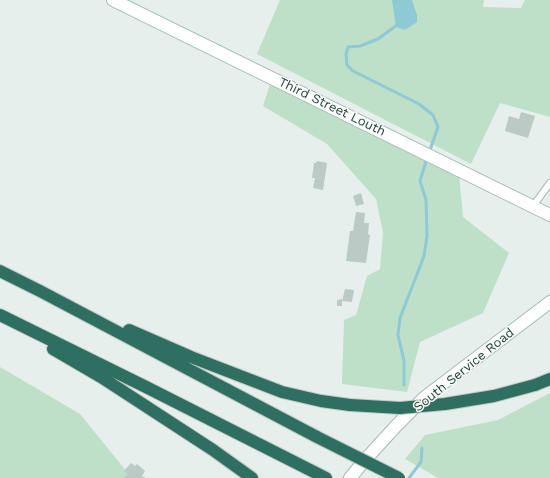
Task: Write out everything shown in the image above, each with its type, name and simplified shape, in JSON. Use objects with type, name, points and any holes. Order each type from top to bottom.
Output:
[{"type":"highway","points":[[0,271],[317,437],[399,478]]},
{"type":"highway","points":[[40,291],[191,357],[252,381],[282,392],[321,401],[350,405],[400,408],[445,404],[494,396],[535,385],[550,379]]},
{"type":"highway","points":[[0,317],[140,384],[326,478]]},
{"type":"highway","points":[[0,317],[101,377],[252,478]]},
{"type":"street","name":"Third Street Louth","points":[[113,0],[550,215]]},
{"type":"street","name":"South Service Road","points":[[350,478],[391,432],[426,397],[550,302]]},
{"type":"lane","points":[[533,206],[550,183]]},
{"type":"green space","points":[[280,0],[484,0],[483,7],[521,8],[525,0],[550,0],[550,117],[500,103],[471,164],[257,54]]},
{"type":"green space","points":[[270,84],[459,174],[463,217],[509,253],[483,313],[420,342],[407,392],[342,384],[344,320],[356,315],[367,276],[380,269],[383,233],[376,199],[327,144],[263,106]]},
{"type":"green space","points":[[0,367],[80,414],[132,478],[0,478]]},
{"type":"green space","points":[[550,393],[550,478],[438,478],[405,459],[425,435],[498,420]]},
{"type":"water","points":[[392,0],[412,0],[417,15],[417,22],[405,30],[396,27]]},
{"type":"building","points":[[521,112],[535,116],[528,138],[505,131],[509,116],[519,119]]},
{"type":"building","points":[[317,161],[327,163],[323,190],[313,188],[315,178],[312,178],[314,163]]},
{"type":"building","points":[[361,193],[364,204],[356,206],[353,196]]},
{"type":"building","points":[[356,212],[365,213],[364,223],[369,223],[368,234],[370,235],[366,263],[346,261],[350,231],[353,231]]},
{"type":"building","points":[[345,289],[354,290],[352,302],[342,301]]},
{"type":"building","points":[[342,299],[342,306],[337,306],[337,300]]},
{"type":"building","points":[[131,463],[135,466],[137,464],[145,471],[142,476],[146,478],[124,478],[128,474],[124,471]]},
{"type":"waterway","points":[[397,25],[378,39],[360,46],[348,47],[346,54],[347,65],[353,71],[419,104],[433,115],[438,127],[429,153]]},
{"type":"waterway","points":[[404,385],[404,361],[398,335],[400,318],[424,256],[427,236],[426,200],[420,181],[427,158]]},
{"type":"waterway","points":[[409,478],[421,462],[422,448]]}]
